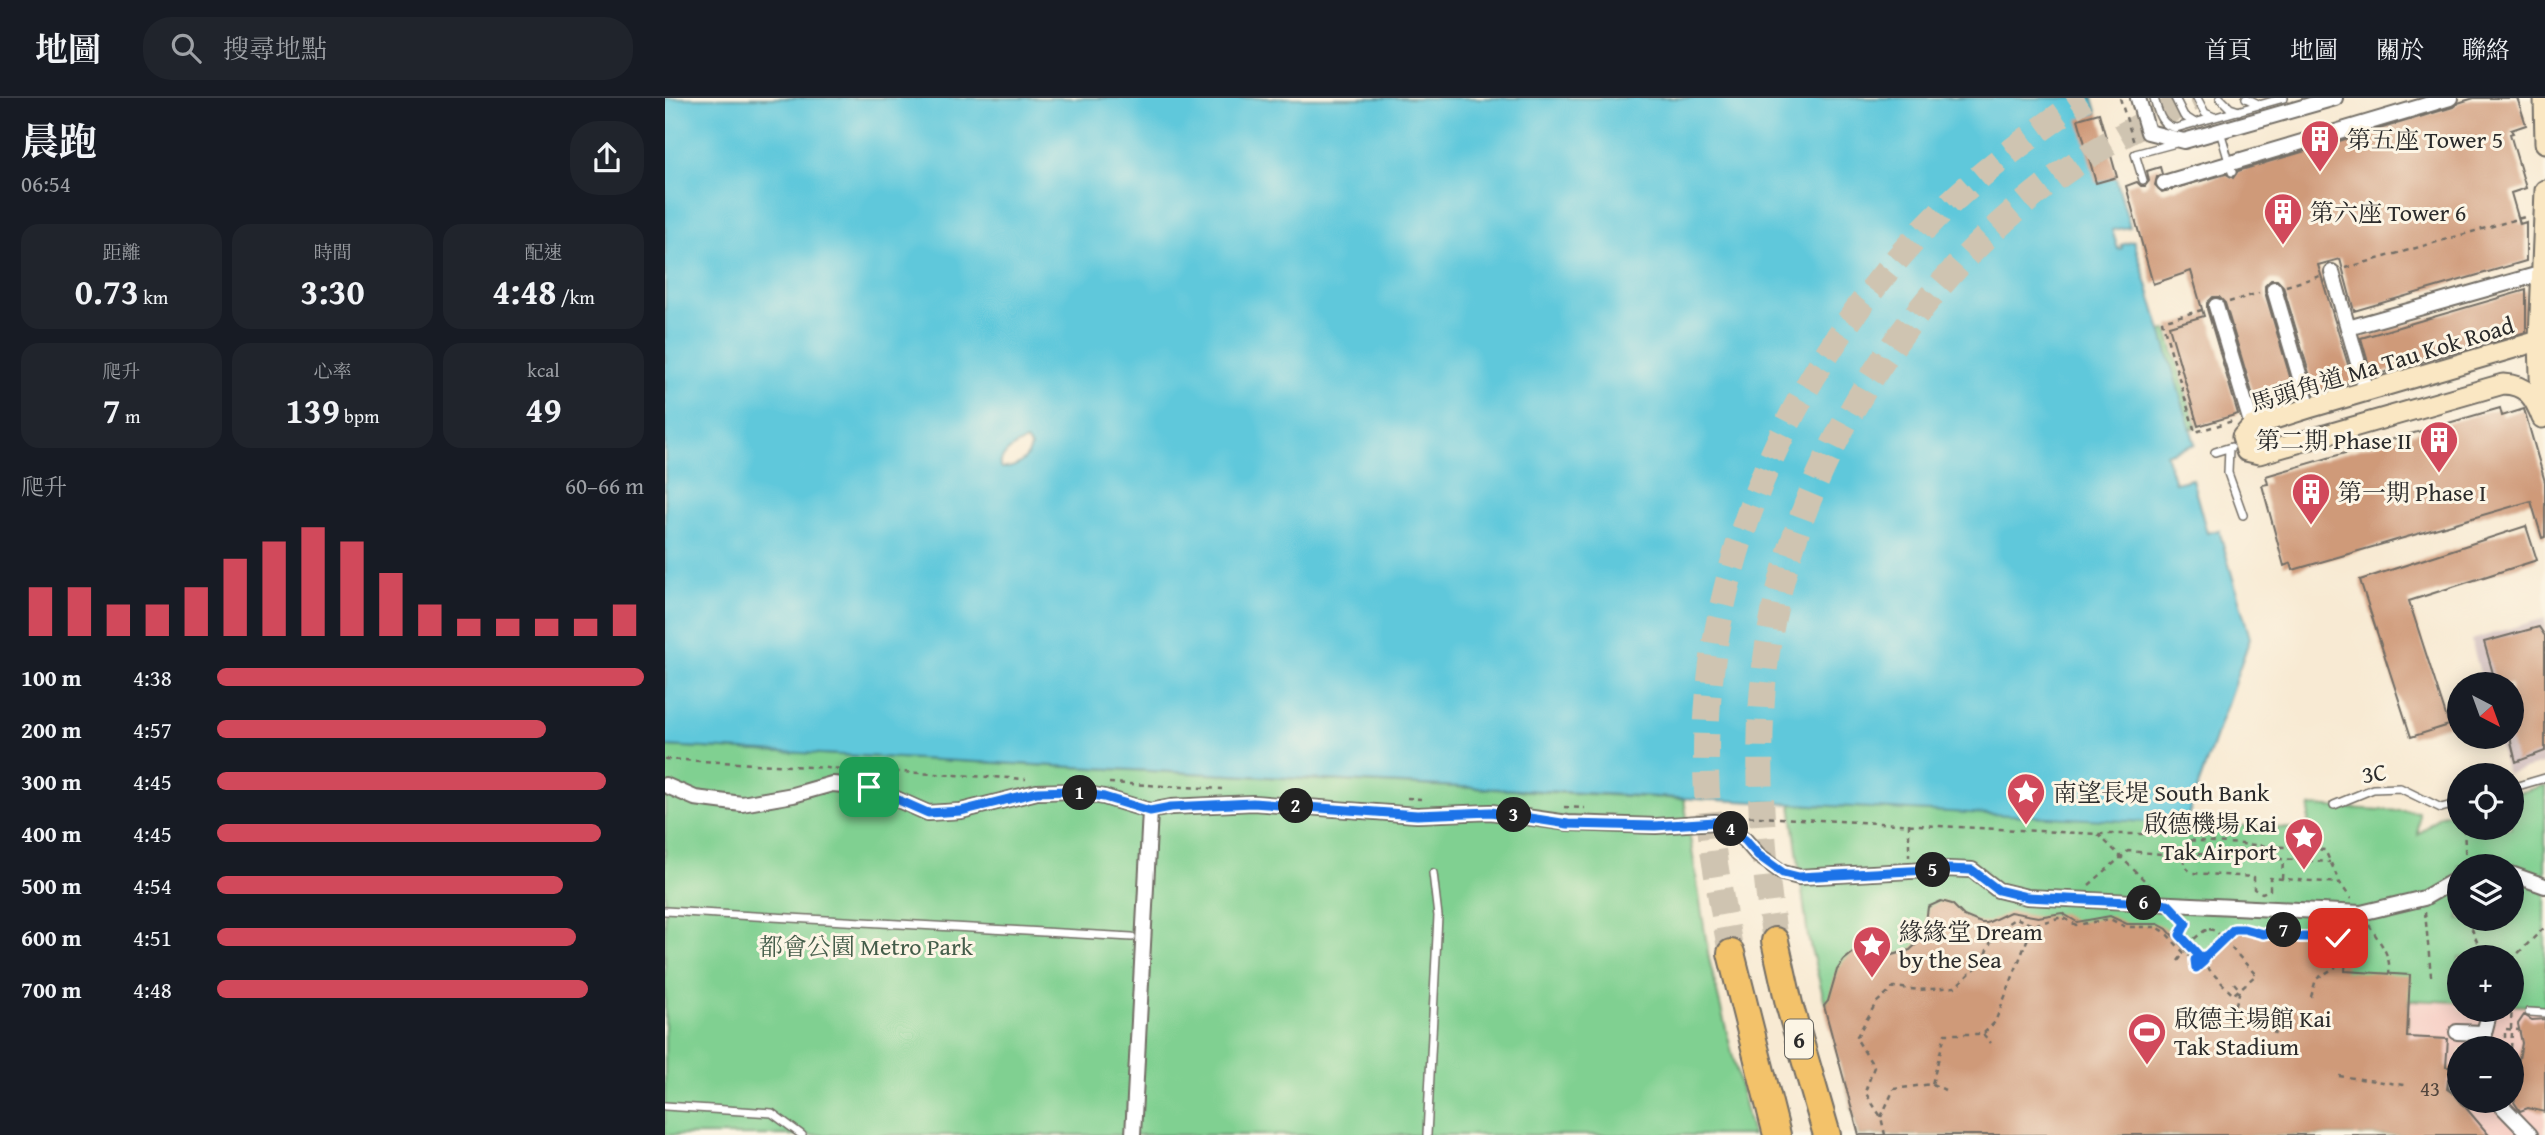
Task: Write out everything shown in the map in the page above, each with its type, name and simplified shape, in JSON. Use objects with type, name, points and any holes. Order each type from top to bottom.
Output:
[{"type":"highway","name":"6","points":[[1775,942],[1827,1135]]},
{"type":"highway","name":"6","points":[[1731,953],[1776,1135]]},
{"type":"street","points":[[2138,98],[2148,132],[2184,141],[2218,124],[2335,98]]},
{"type":"street","points":[[2164,183],[2231,168],[2450,98]]},
{"type":"street","points":[[2544,98],[2545,144]]},
{"type":"street","points":[[2544,418],[2542,340],[2545,190]]},
{"type":"street","points":[[2332,272],[2366,391]]},
{"type":"street","points":[[2348,328],[2543,273]]},
{"type":"street","points":[[2274,289],[2309,408]]},
{"type":"street","points":[[2216,306],[2242,439]]},
{"type":"street","name":"馬頭角道 Ma Tau Kok Road","points":[[2542,340],[2309,408],[2242,439],[2246,451],[2259,454],[2503,384],[2528,391],[2544,418]]},
{"type":"street","points":[[665,785],[695,797],[742,804],[793,795],[832,784],[869,787],[928,813],[961,811],[1037,792],[1071,791],[1104,797],[1150,811],[1171,807],[1253,803],[1417,815],[1491,812],[1568,824],[1655,826],[1715,822],[1745,840],[1758,855],[1783,873],[1799,877],[1972,870],[1998,890],[2027,897],[2361,913],[2424,898],[2447,885]]},
{"type":"street","points":[[1133,1135],[1150,811]]},
{"type":"street","points":[[2524,879],[2545,886]]},
{"type":"street","points":[[2457,1032],[2484,1033],[2487,1022]]},
{"type":"street","points":[[2507,1113],[2524,1133]]},
{"type":"lane","points":[[2154,98],[2162,119],[2170,128],[2182,128],[2198,123],[2218,124],[2240,111],[2283,98]]},
{"type":"lane","points":[[2175,98],[2184,116],[2198,123]]},
{"type":"lane","points":[[2197,98],[2205,113],[2218,124],[2231,168]]},
{"type":"lane","points":[[2220,98],[2231,108],[2240,111]]},
{"type":"lane","points":[[2246,98],[2261,105]]},
{"type":"lane","points":[[2275,98],[2283,98]]},
{"type":"lane","points":[[2143,180],[2135,154],[2184,141]]},
{"type":"lane","points":[[2242,439],[2228,473],[2243,515]]},
{"type":"lane","name":"馬頭角道 Ma Tau Kok Road","points":[[2215,452],[2242,439]]},
{"type":"lane","points":[[2524,784],[2545,778]]},
{"type":"lane","name":"3C","points":[[2334,805],[2373,789],[2400,788],[2441,808],[2447,806]]},
{"type":"lane","points":[[1427,1135],[1438,916],[1433,873]]},
{"type":"lane","points":[[665,911],[1132,937]]},
{"type":"lane","points":[[2529,1012],[2545,1013]]},
{"type":"lane","points":[[665,1106],[772,1113],[802,1135]]},
{"type":"path","points":[[2120,98],[2137,153]]},
{"type":"path","points":[[2162,321],[2195,432]]},
{"type":"path","points":[[1792,819],[2098,834],[2183,834]]},
{"type":"path","points":[[1909,824],[1910,872]]},
{"type":"path","points":[[2098,834],[2186,923],[2194,923]]},
{"type":"path","points":[[2340,883],[2270,878],[2270,890],[2262,894],[2254,889],[2254,877],[2192,873],[2184,866],[2186,840],[2325,850],[2340,883],[2386,953],[2391,964],[2389,974]]},
{"type":"path","points":[[2073,899],[2128,851],[2184,856]]},
{"type":"path","points":[[2198,854],[2330,862]]},
{"type":"path","points":[[2282,879],[2283,859]]},
{"type":"path","points":[[2424,898],[2431,976]]},
{"type":"path","points":[[1885,1135],[1881,1117],[1865,1092],[1874,1067],[1856,1038],[1876,1003],[1894,987],[1919,990],[1955,987],[1981,963],[1996,931],[2016,918],[2033,926],[2062,917],[2076,925],[2110,919],[2126,927],[2157,927],[2195,960]]},
{"type":"path","points":[[2185,931],[2186,923]]},
{"type":"path","points":[[2186,923],[2180,935],[2204,961],[2196,968],[2195,960]]},
{"type":"path","points":[[1932,1084],[1945,1034],[1983,1034],[1994,1022],[2033,926]]},
{"type":"path","points":[[2524,947],[2545,927]]},
{"type":"path","points":[[2195,960],[2208,955],[2228,932],[2238,928],[2263,934],[2285,930],[2299,937],[2333,934],[2342,942],[2344,949],[2336,967],[2316,979],[2311,998]]},
{"type":"path","points":[[2235,1007],[2239,990],[2256,975],[2216,931],[2209,929],[2198,934],[2192,951],[2233,996],[2239,990]]},
{"type":"path","points":[[2178,961],[2184,953]]},
{"type":"path","points":[[2234,983],[2239,990]]},
{"type":"path","points":[[2274,1034],[2284,1006]]},
{"type":"path","points":[[2511,1022],[2511,1036]]},
{"type":"path","points":[[2505,1036],[2505,1029],[2519,1030]]},
{"type":"path","points":[[1983,1034],[1991,1043]]},
{"type":"path","points":[[2339,1076],[2405,1085]]},
{"type":"path","points":[[1881,1117],[1894,1089],[1932,1084],[1945,1090]]},
{"type":"shaded area","points":[[2545,618],[2545,763],[2524,769],[2524,763],[2504,763],[2500,749],[2524,749],[2524,672],[2480,672],[2471,640]]},
{"type":"shaded area","points":[[2409,1000],[2447,1002],[2447,1022],[2524,1022],[2524,1006],[2545,1007],[2545,1135],[2443,1135],[2404,1091]]},
{"type":"green space","points":[[2167,330],[2196,427],[2190,429],[2161,331]]},
{"type":"green space","name":"都會公園 Metro Park","points":[[665,746],[1684,799],[1709,959],[1752,1135],[665,1135]]},
{"type":"green space","points":[[2545,785],[2545,1007],[2524,1006],[2524,945],[2447,945],[2447,1002],[2409,1000],[2404,1091],[2443,1135],[1859,1135],[1808,937],[1791,804],[2307,829],[2310,806],[2419,812],[2418,835],[2439,816],[2447,814],[2447,840],[2524,840],[2524,791]]},
{"type":"water","points":[[665,98],[2093,98],[2130,227],[2112,230],[2118,249],[2122,248],[2121,245],[2134,241],[2195,444],[2166,454],[2175,483],[2192,479],[2207,533],[2219,530],[2250,638],[2185,824],[665,746]],"holes":[[[1026,441],[1031,447],[1024,460],[1016,465],[1007,468],[1000,465],[1006,453],[1018,445]]]},
{"type":"building","points":[[2474,98],[2517,98],[2521,109],[2526,125],[2511,130],[2513,133],[2510,134],[2526,188],[2511,193],[2520,224],[2526,222],[2526,261],[2354,311],[2340,259],[2318,265],[2353,381],[2315,393],[2283,286],[2277,280],[2271,280],[2265,286],[2265,292],[2296,397],[2257,409],[2225,303],[2219,297],[2213,297],[2207,303],[2207,309],[2238,414],[2198,426],[2169,326],[2204,316],[2191,271],[2153,284],[2126,186],[2137,182],[2145,186],[2149,181],[2147,171],[2160,167],[2162,174],[2157,177],[2155,185],[2162,192],[2226,174],[2233,178],[2238,171],[2453,107]]},
{"type":"building","points":[[2099,113],[2117,177],[2096,183],[2078,119]]},
{"type":"building","points":[[2526,290],[2526,332],[2372,376],[2361,338]]},
{"type":"building","name":"第二期 Phase II","points":[[2500,408],[2502,416],[2524,409],[2545,482],[2545,537],[2542,538],[2531,501],[2293,570],[2291,563],[2284,566],[2262,485],[2268,484],[2266,476]]},
{"type":"building","points":[[2526,526],[2537,560],[2409,601],[2447,719],[2447,726],[2411,737],[2360,580]]},
{"type":"building","points":[[2539,627],[2545,636],[2545,751],[2516,762],[2513,749],[2524,749],[2524,672],[2493,672],[2484,642]]},
{"type":"building","points":[[1941,901],[1952,904],[1964,916],[1981,923],[1987,923],[2010,912],[2038,917],[2062,913],[2077,922],[2110,916],[2127,924],[2158,924],[2167,929],[2186,951],[2196,957],[2205,953],[2232,926],[2245,925],[2262,931],[2281,926],[2300,934],[2334,931],[2345,941],[2345,971],[2410,975],[2407,1037],[2447,1039],[2447,1113],[2470,1113],[2489,1135],[1859,1135],[1824,1006],[1837,970],[1844,960],[1854,952],[1876,951],[1885,957],[1910,950],[1924,937],[1928,907]]},
{"type":"building","points":[[2524,1015],[2532,1020],[2545,1019],[2545,1112],[2524,1110],[2524,1036],[2521,1036],[2518,1024],[2524,1022]]},
{"type":"tunnel","points":[[1731,953],[1714,854],[1706,779],[1710,681],[1722,608],[1741,537],[1767,468],[1799,402],[1837,338],[1881,279],[1929,224],[1965,189],[2085,98]]},
{"type":"tunnel","points":[[1775,941],[1762,821],[1760,760],[1762,699],[1772,624],[1790,550],[1818,479],[1852,410],[1894,344],[1942,284],[1995,229],[2053,180],[2086,157],[2194,98]]},
{"type":"place","name":"第五座 Tower 5","points":[[2320,173]]},
{"type":"place","name":"第六座 Tower 6","points":[[2283,246]]},
{"type":"place","name":"第二期 Phase II","points":[[2439,474]]},
{"type":"place","name":"第一期 Phase I","points":[[2311,526]]},
{"type":"place","name":"南望長堤 South Bank","points":[[2026,826]]},
{"type":"place","name":"啟德機場 Kai Tak Airport","points":[[2304,871]]},
{"type":"place","name":"緣緣堂 Dream by the Sea","points":[[1872,979]]},
{"type":"place","name":"啟德主場館 Kai Tak Stadium","points":[[2147,1066]]},
{"type":"route","points":[[869,787],[928,813],[961,811],[1037,792],[1071,791],[1104,797],[1150,811],[1171,807],[1253,803],[1417,815],[1491,812],[1568,824],[1655,826],[1715,822],[1745,840],[1758,855],[1783,873],[1799,877],[1972,870],[1998,890],[2027,897],[2168,904],[2186,923],[2180,935],[2204,961],[2196,968],[2195,960],[2207,955],[2228,932],[2238,928],[2255,934],[2281,929],[2299,937],[2315,937],[2327,933],[2338,938]]}]
